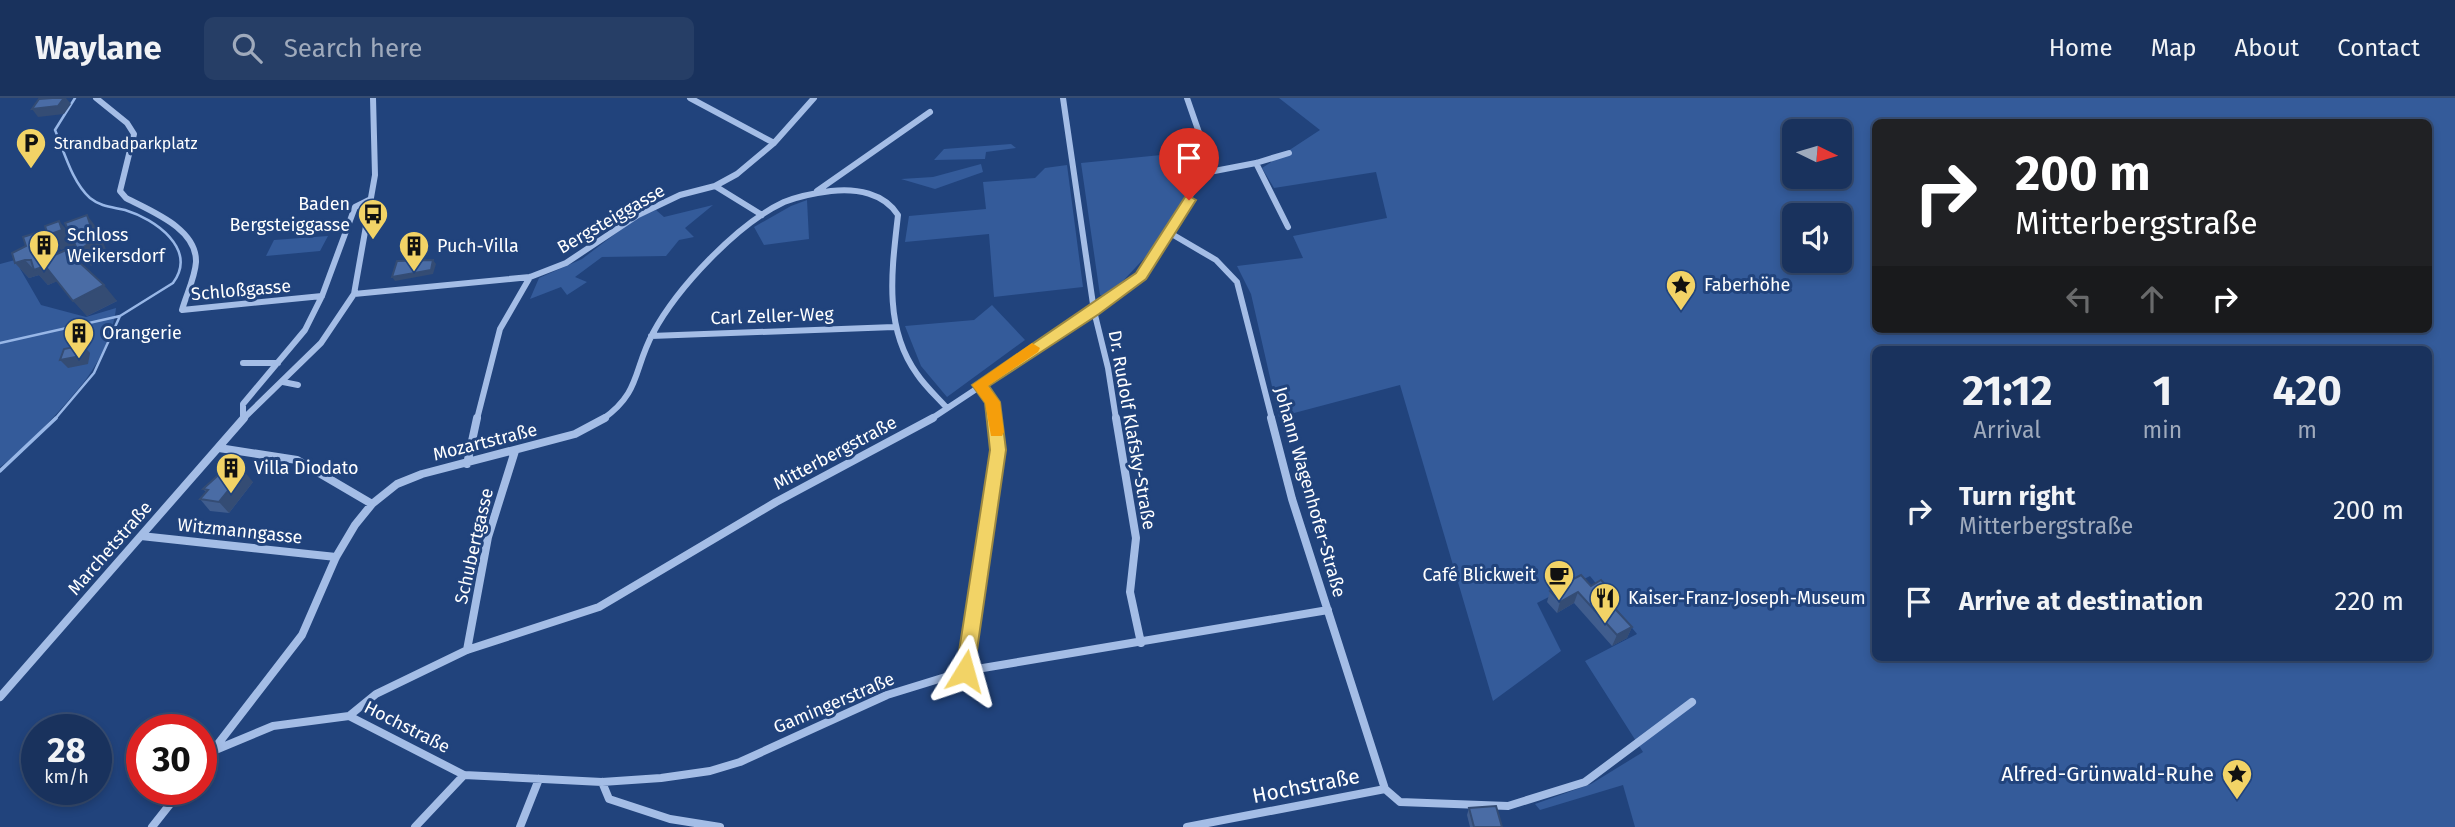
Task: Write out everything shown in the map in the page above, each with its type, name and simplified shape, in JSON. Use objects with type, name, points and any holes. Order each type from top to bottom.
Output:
[{"type":"street","name":"Schloßgasse","points":[[96,98],[104,108],[131,126],[134,134],[120,191],[126,198],[172,225],[190,240],[196,260],[182,310],[322,296]]},
{"type":"street","name":"Marchetstraße","points":[[0,697],[243,419],[321,343],[354,294],[376,157],[373,98]]},
{"type":"street","points":[[690,98],[774,143]]},
{"type":"street","name":"Bergsteiggasse","points":[[354,294],[530,277],[566,263],[638,215],[680,195],[715,186],[737,174],[774,143],[814,98]]},
{"type":"street","name":"Dr. Rudolf Klafsky-Straße","points":[[1063,98],[1094,311],[1108,368],[1136,538],[1130,592],[1141,643]]},
{"type":"street","points":[[1187,98],[1207,157],[1204,173],[1256,163],[1289,153]]},
{"type":"street","points":[[813,193],[930,112]]},
{"type":"street","points":[[1256,163],[1288,228]]},
{"type":"street","name":"Mitterbergstraße","points":[[349,716],[376,694],[467,650],[599,607],[776,502],[928,422],[946,407],[1094,311],[1141,276],[1170,233],[1204,173]]},
{"type":"street","points":[[715,186],[762,215]]},
{"type":"street","points":[[813,193],[848,189],[873,195],[892,206],[898,215],[892,265],[894,327],[916,373],[946,407]]},
{"type":"street","name":"Mozartstraße","points":[[217,747],[302,635],[335,557],[372,504],[397,484],[422,474],[575,434],[599,422],[616,410],[632,391],[651,336],[673,300],[696,272],[762,215],[785,202],[813,193]]},
{"type":"street","name":"Marchetstraße","points":[[243,419],[243,404],[305,330],[322,296],[355,207],[371,199]]},
{"type":"street","name":"Johann Wagenhofer-Straße","points":[[1170,233],[1216,260],[1237,282],[1292,499],[1385,789]]},
{"type":"street","name":"Schubertgasse","points":[[467,464],[486,374],[500,329],[530,277]]},
{"type":"street","name":"Carl Zeller-Weg","points":[[651,336],[894,327]]},
{"type":"street","points":[[243,363],[278,363]]},
{"type":"street","points":[[283,382],[298,385]]},
{"type":"street","points":[[965,671],[998,450],[992,402],[979,385]]},
{"type":"street","points":[[219,448],[298,460],[372,504]]},
{"type":"street","name":"Schubertgasse","points":[[467,650],[488,537],[515,451]]},
{"type":"street","name":"Witzmanngasse","points":[[141,536],[335,557]]},
{"type":"street","name":"Gamingerstraße","points":[[602,782],[661,778],[740,762],[876,700],[965,671],[1328,610]]},
{"type":"street","name":"Hochstraße","points":[[1186,827],[1385,789],[1400,802],[1508,806],[1585,782],[1692,702]]},
{"type":"street","name":"Hochstraße","points":[[217,750],[273,726],[349,716],[464,775],[602,782]]},
{"type":"street","points":[[415,827],[464,775]]},
{"type":"street","points":[[520,827],[539,779]]},
{"type":"street","points":[[602,782],[609,799],[670,820],[719,827]]},
{"type":"street","points":[[152,827],[170,805]]},
{"type":"shaded area","points":[[1279,98],[2455,98],[2455,827],[1635,827],[1623,785],[1540,810],[1535,804],[1591,784],[1643,752],[1585,661],[1637,634],[1590,576],[1537,603],[1561,651],[1493,701],[1400,385],[1279,417],[1251,294],[1237,266],[1303,258],[1293,236],[1387,218],[1376,172],[1274,188],[1262,168],[1320,130]]},
{"type":"shaded area","points":[[1011,144],[1016,148],[986,152],[985,159],[934,160],[944,149]]},
{"type":"shaded area","points":[[1201,151],[1201,162],[1190,188],[1150,252],[1108,297],[1100,295],[1081,163]]},
{"type":"shaded area","points":[[981,164],[983,172],[935,189],[901,179],[933,177]]},
{"type":"shaded area","points":[[1067,165],[1083,287],[994,297],[989,234],[905,242],[909,216],[986,209],[983,182],[1035,178],[1045,168]]},
{"type":"shaded area","points":[[807,200],[809,239],[764,245],[754,227]]},
{"type":"shaded area","points":[[713,205],[685,228],[694,237],[679,240],[666,256],[602,257],[575,277],[587,282],[567,295],[561,287],[530,299],[539,278],[582,259],[636,218],[656,210],[664,217]]},
{"type":"shaded area","points":[[328,236],[320,251],[266,256],[274,240]]},
{"type":"shaded area","points":[[15,260],[41,305],[86,317],[116,308],[106,344],[87,378],[46,425],[0,467],[0,264]]},
{"type":"shaded area","points":[[992,305],[1025,340],[947,397],[921,366],[905,326],[974,320]]},
{"type":"building","points":[[64,98],[58,106],[32,109],[39,99]]},
{"type":"building","points":[[87,215],[95,239],[78,251],[65,223]]},
{"type":"building","points":[[59,221],[62,230],[48,235],[45,226]]},
{"type":"building","points":[[39,232],[48,258],[66,250],[104,285],[73,301],[45,266],[34,270],[31,260],[15,263],[12,253],[26,246],[23,237]]},
{"type":"building","name":"Puch-Villa","points":[[433,260],[431,270],[392,277],[397,261]]},
{"type":"building","points":[[83,345],[81,356],[60,360],[64,349]]},
{"type":"building","points":[[225,469],[244,471],[219,502],[200,499],[208,490],[203,489]]},
{"type":"building","points":[[1581,575],[1591,586],[1601,580],[1613,593],[1604,597],[1632,627],[1617,635],[1578,592],[1560,602],[1550,591]]},
{"type":"building","points":[[1496,806],[1502,827],[1474,827],[1469,808]]},
{"type":"waterway","points":[[75,98],[55,130],[78,184],[94,201],[137,214],[160,228],[177,247],[180,259],[179,270],[173,283],[120,316]]},
{"type":"waterway","points":[[0,343],[120,316]]},
{"type":"waterway","points":[[55,419],[94,373],[120,316]]},
{"type":"waterway","points":[[0,471],[55,419]]},
{"type":"slow traffic","points":[[996,432],[992,402],[979,385],[1032,348]]},
{"type":"place","name":"Strandbadparkplatz","points":[[31,170]]},
{"type":"place","name":"Baden Bergsteiggasse","points":[[373,241]]},
{"type":"place","name":"Schloss Weikersdorf","points":[[44,272]]},
{"type":"place","name":"Puch-Villa","points":[[414,273]]},
{"type":"place","name":"Faberhöhe","points":[[1681,312]]},
{"type":"place","name":"Orangerie","points":[[79,360]]},
{"type":"place","name":"Villa Diodato","points":[[231,495]]},
{"type":"place","name":"Café Blickweit","points":[[1559,602]]},
{"type":"place","name":"Kaiser-Franz-Joseph-Museum","points":[[1605,625]]},
{"type":"place","name":"Alfred-Grünwald-Ruhe","points":[[2237,801]]},
{"type":"route","points":[[965,671],[998,450],[992,402],[979,385],[1094,311],[1141,276],[1189,200]]}]
